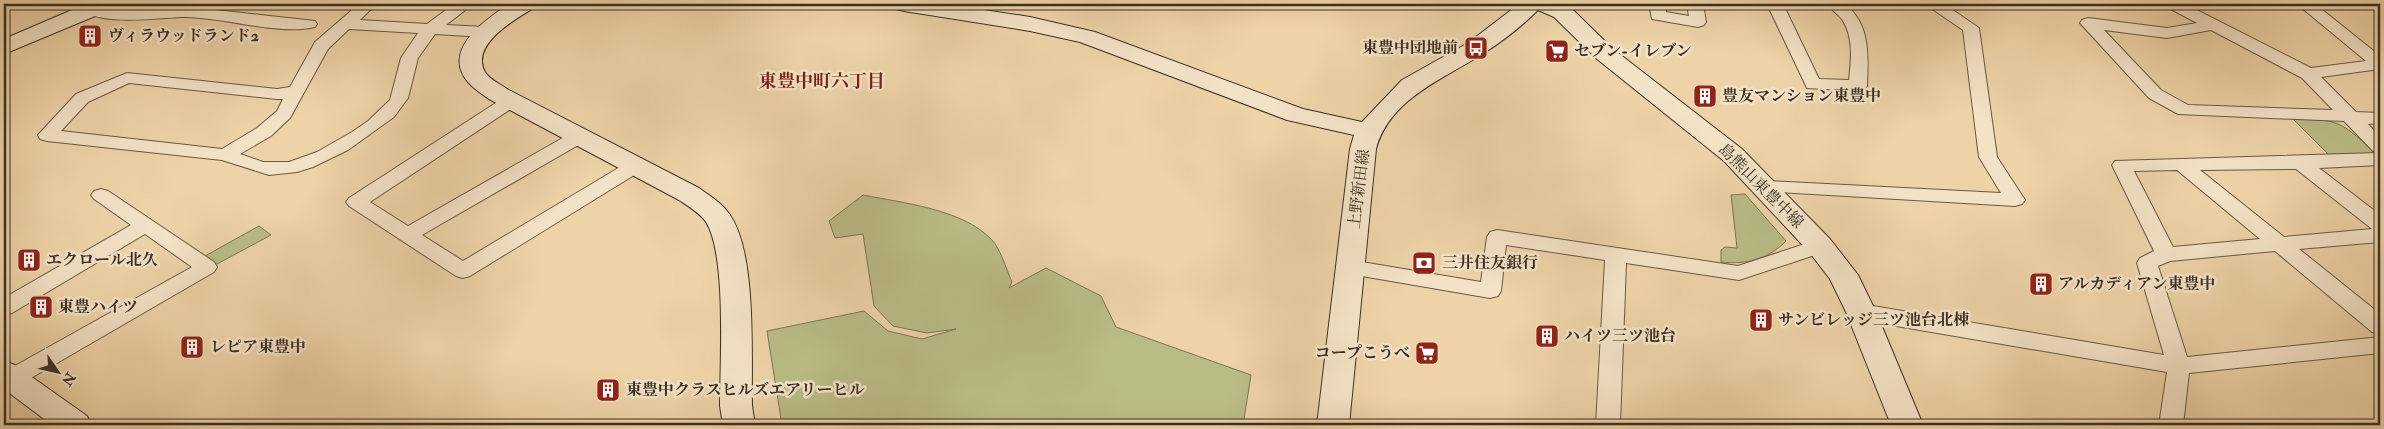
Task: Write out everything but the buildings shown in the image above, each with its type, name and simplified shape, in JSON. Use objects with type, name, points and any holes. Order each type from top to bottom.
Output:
[{"type":"street","points":[[225,155],[278,123],[321,46],[368,4]]},
{"type":"street","points":[[295,92],[277,94],[127,78],[82,98],[47,135],[225,155],[266,169],[292,168],[307,164],[360,134],[397,101],[404,82],[407,63],[419,40],[430,29],[465,4]]},
{"type":"street","points":[[524,4],[486,32],[476,43],[471,58],[473,73],[483,84],[511,100],[637,165],[702,202],[719,219],[727,234],[734,268],[736,406],[739,425]]},
{"type":"street","points":[[904,4],[1030,24],[1087,37],[1296,115],[1368,131]]},
{"type":"street","name":"上野新田線","points":[[1334,425],[1350,267],[1364,149],[1368,131],[1378,118],[1411,86],[1476,48],[1517,18],[1531,4]]},
{"type":"street","name":"島熊山東豊中線","points":[[1544,4],[1562,12],[1605,54],[1733,155],[1766,187],[1820,246],[1843,275],[1861,312],[1907,425]]},
{"type":"street","points":[[1657,4],[1658,16],[1698,22],[1696,4]]},
{"type":"street","points":[[1780,4],[1813,84],[1858,86],[1860,42],[1849,15],[1835,4]]},
{"type":"street","points":[[1766,187],[2016,200],[1988,157],[1971,28],[1933,4]]},
{"type":"street","points":[[2173,4],[2308,74],[2347,116],[2380,147]]},
{"type":"street","points":[[2305,4],[2368,52],[2379,64],[2308,74]]},
{"type":"street","points":[[4,47],[98,6],[105,14],[188,12],[280,23],[309,24]]},
{"type":"street","points":[[2211,25],[2167,33],[2088,23],[2155,94],[2184,110],[2347,116],[2367,119],[2380,118]]},
{"type":"street","points":[[344,24],[486,32]]},
{"type":"street","points":[[511,100],[356,202],[463,271],[637,165]]},
{"type":"street","points":[[406,236],[580,136]]},
{"type":"street","points":[[2166,254],[2122,165],[2300,163],[2380,159]]},
{"type":"street","points":[[2300,163],[2380,225]]},
{"type":"street","points":[[2181,164],[2380,326]]},
{"type":"street","points":[[75,425],[8,376],[207,267],[101,195]]},
{"type":"street","points":[[4,308],[146,226]]},
{"type":"street","points":[[2171,425],[2179,366],[2147,263],[2166,254],[2380,235]]},
{"type":"street","points":[[1350,267],[1490,291],[1497,237],[1739,273],[1820,246]]},
{"type":"street","points":[[1608,425],[1616,255]]},
{"type":"street","points":[[1861,312],[2179,366],[2380,345]]},
{"type":"green space","points":[[2293,119],[2330,121],[2338,124],[2353,133],[2373,151],[2369,156],[2329,155]]},
{"type":"green space","points":[[1745,194],[1786,241],[1772,252],[1756,259],[1739,263],[1721,262],[1721,250],[1725,247],[1737,248],[1731,195]]},
{"type":"green space","points":[[863,195],[932,209],[949,214],[980,229],[998,248],[1012,282],[1009,288],[1046,268],[1101,296],[1116,327],[1251,375],[1243,425],[782,425],[767,331],[864,311],[888,331],[922,339],[956,329],[927,333],[893,326],[874,306],[863,234],[835,238],[829,221]]},
{"type":"green space","points":[[259,226],[271,235],[217,264],[205,256]]},
{"type":"place","name":"ヴィラウッドランド2","points":[[90,36]]},
{"type":"place","name":"東豊中団地前","points":[[1476,48]]},
{"type":"place","name":"セブン-イレブン","points":[[1557,51]]},
{"type":"place","name":"豊友マンション東豊中","points":[[1705,96]]},
{"type":"place","name":"エクロール北久","points":[[29,260]]},
{"type":"place","name":"三井住友銀行","points":[[1424,263]]},
{"type":"place","name":"アルカディアン東豊中","points":[[2041,284]]},
{"type":"place","name":"東豊ハイツ","points":[[41,307]]},
{"type":"place","name":"サンビレッジ三ツ池台北棟","points":[[1761,320]]},
{"type":"place","name":"ハイツ三ツ池台","points":[[1547,336]]},
{"type":"place","name":"レピア東豊中","points":[[192,347]]},
{"type":"place","name":"コープこうべ","points":[[1427,353]]},
{"type":"place","name":"東豊中クラスヒルズエアリーヒル","points":[[608,390]]},
{"type":"district","name":"東豊中町六丁目","points":[[822,81]]}]
